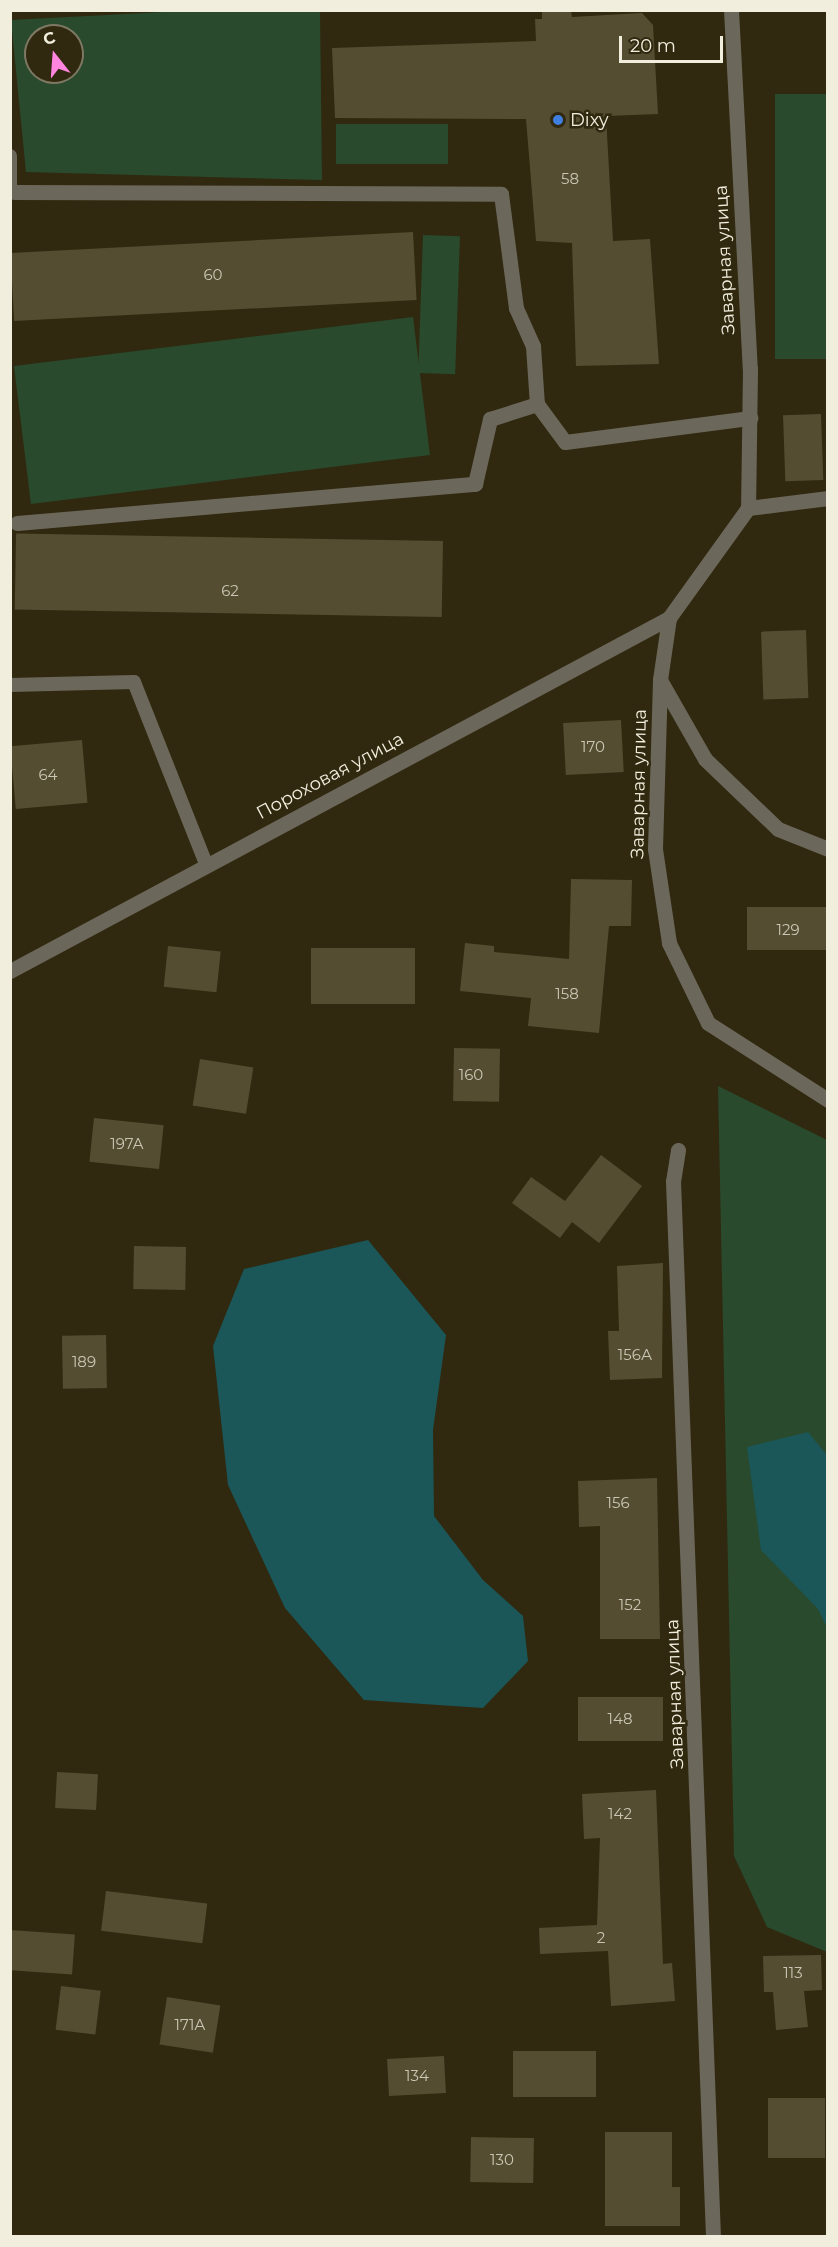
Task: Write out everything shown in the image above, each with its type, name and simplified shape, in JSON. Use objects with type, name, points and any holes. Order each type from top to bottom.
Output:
[{"type":"street","name":"Заварная улица","points":[[731,10],[750,418],[748,507],[669,618],[660,680],[655,849],[669,944],[708,1023],[828,1100]]},
{"type":"street","points":[[12,192],[501,194],[516,308],[533,346],[537,404],[565,442],[750,418]]},
{"type":"street","points":[[17,523],[475,484],[490,418],[537,404]]},
{"type":"street","points":[[748,507],[828,498]]},
{"type":"street","name":"Пороховая улица","points":[[10,971],[669,618]]},
{"type":"street","name":"Заварная улица","points":[[660,680],[705,759],[778,829],[828,849]]},
{"type":"street","name":"Заварная улица","points":[[678,1150],[673,1181],[713,2236]]},
{"type":"lane","points":[[10,156],[12,192]]},
{"type":"lane","points":[[10,685],[134,682],[206,864]]},
{"type":"green space","points":[[202,10],[320,11],[322,180],[26,172],[11,20]]},
{"type":"green space","points":[[775,94],[827,94],[827,359],[775,359]]},
{"type":"green space","points":[[336,124],[448,124],[448,164],[336,164]]},
{"type":"green space","points":[[423,235],[460,236],[455,374],[418,373]]},
{"type":"green space","points":[[413,317],[430,455],[31,504],[14,366]]},
{"type":"green space","points":[[718,1086],[827,1140],[827,1952],[767,1927],[734,1856]]},
{"type":"water","points":[[368,1240],[446,1335],[433,1430],[434,1516],[483,1580],[523,1616],[528,1661],[483,1708],[364,1700],[285,1608],[228,1485],[213,1346],[244,1269]]},
{"type":"water","points":[[808,1432],[827,1455],[827,1628],[818,1609],[761,1550],[747,1447]]},
{"type":"building","points":[[571,11],[572,17],[642,13],[653,25],[658,114],[606,116],[613,241],[650,239],[659,364],[576,366],[572,243],[536,241],[526,119],[335,118],[332,48],[536,41],[535,19],[542,19],[542,12]]},
{"type":"building","points":[[413,232],[417,300],[14,321],[11,253]]},
{"type":"building","points":[[821,414],[823,480],[785,481],[783,415]]},
{"type":"building","points":[[16,534],[443,541],[442,617],[15,610]]},
{"type":"building","points":[[806,630],[808,698],[763,700],[761,632]]},
{"type":"building","points":[[621,720],[624,772],[566,775],[563,723]]},
{"type":"building","points":[[82,740],[87,803],[16,809],[10,746]]},
{"type":"building","points":[[571,879],[632,880],[631,926],[609,926],[599,1033],[528,1026],[531,998],[460,991],[465,943],[494,946],[494,952],[569,959]]},
{"type":"building","points":[[747,907],[828,907],[828,950],[747,950]]},
{"type":"building","points":[[168,946],[221,952],[216,992],[164,987]]},
{"type":"building","points":[[311,948],[415,948],[415,1004],[311,1004]]},
{"type":"building","points":[[454,1048],[500,1049],[499,1102],[453,1101]]},
{"type":"building","points":[[200,1059],[253,1067],[246,1114],[193,1105]]},
{"type":"building","points":[[94,1118],[164,1125],[159,1169],[89,1162]]},
{"type":"building","points":[[601,1155],[642,1186],[599,1243],[572,1222],[560,1238],[512,1203],[531,1177],[565,1201]]},
{"type":"building","points":[[134,1246],[186,1247],[185,1290],[133,1289]]},
{"type":"building","points":[[663,1263],[662,1378],[610,1380],[608,1331],[619,1331],[617,1266]]},
{"type":"building","points":[[106,1335],[107,1388],[63,1389],[62,1336]]},
{"type":"building","points":[[657,1478],[660,1639],[600,1639],[600,1526],[579,1527],[578,1481]]},
{"type":"building","points":[[578,1697],[663,1697],[663,1741],[578,1741]]},
{"type":"building","points":[[57,1772],[98,1774],[96,1810],[55,1808]]},
{"type":"building","points":[[656,1790],[663,1964],[672,1963],[675,2001],[611,2006],[608,1951],[540,1954],[539,1928],[597,1925],[600,1838],[584,1839],[582,1794]]},
{"type":"building","points":[[106,1891],[207,1903],[202,1943],[101,1931]]},
{"type":"building","points":[[10,1930],[75,1935],[72,1974],[10,1970]]},
{"type":"building","points":[[821,1955],[822,1990],[804,1991],[808,2027],[776,2030],[773,1992],[764,1992],[763,1956]]},
{"type":"building","points":[[61,1986],[101,1991],[95,2035],[56,2030]]},
{"type":"building","points":[[167,1997],[220,2005],[213,2053],[159,2044]]},
{"type":"building","points":[[513,2051],[596,2051],[596,2097],[513,2097]]},
{"type":"building","points":[[444,2056],[446,2093],[389,2096],[387,2059]]},
{"type":"building","points":[[768,2098],[825,2098],[825,2158],[768,2158]]},
{"type":"building","points":[[605,2132],[672,2132],[672,2187],[680,2187],[680,2226],[605,2226]]},
{"type":"building","points":[[471,2137],[534,2138],[533,2183],[470,2182]]},
{"type":"place","name":"Dixy","points":[[558,120]]}]
